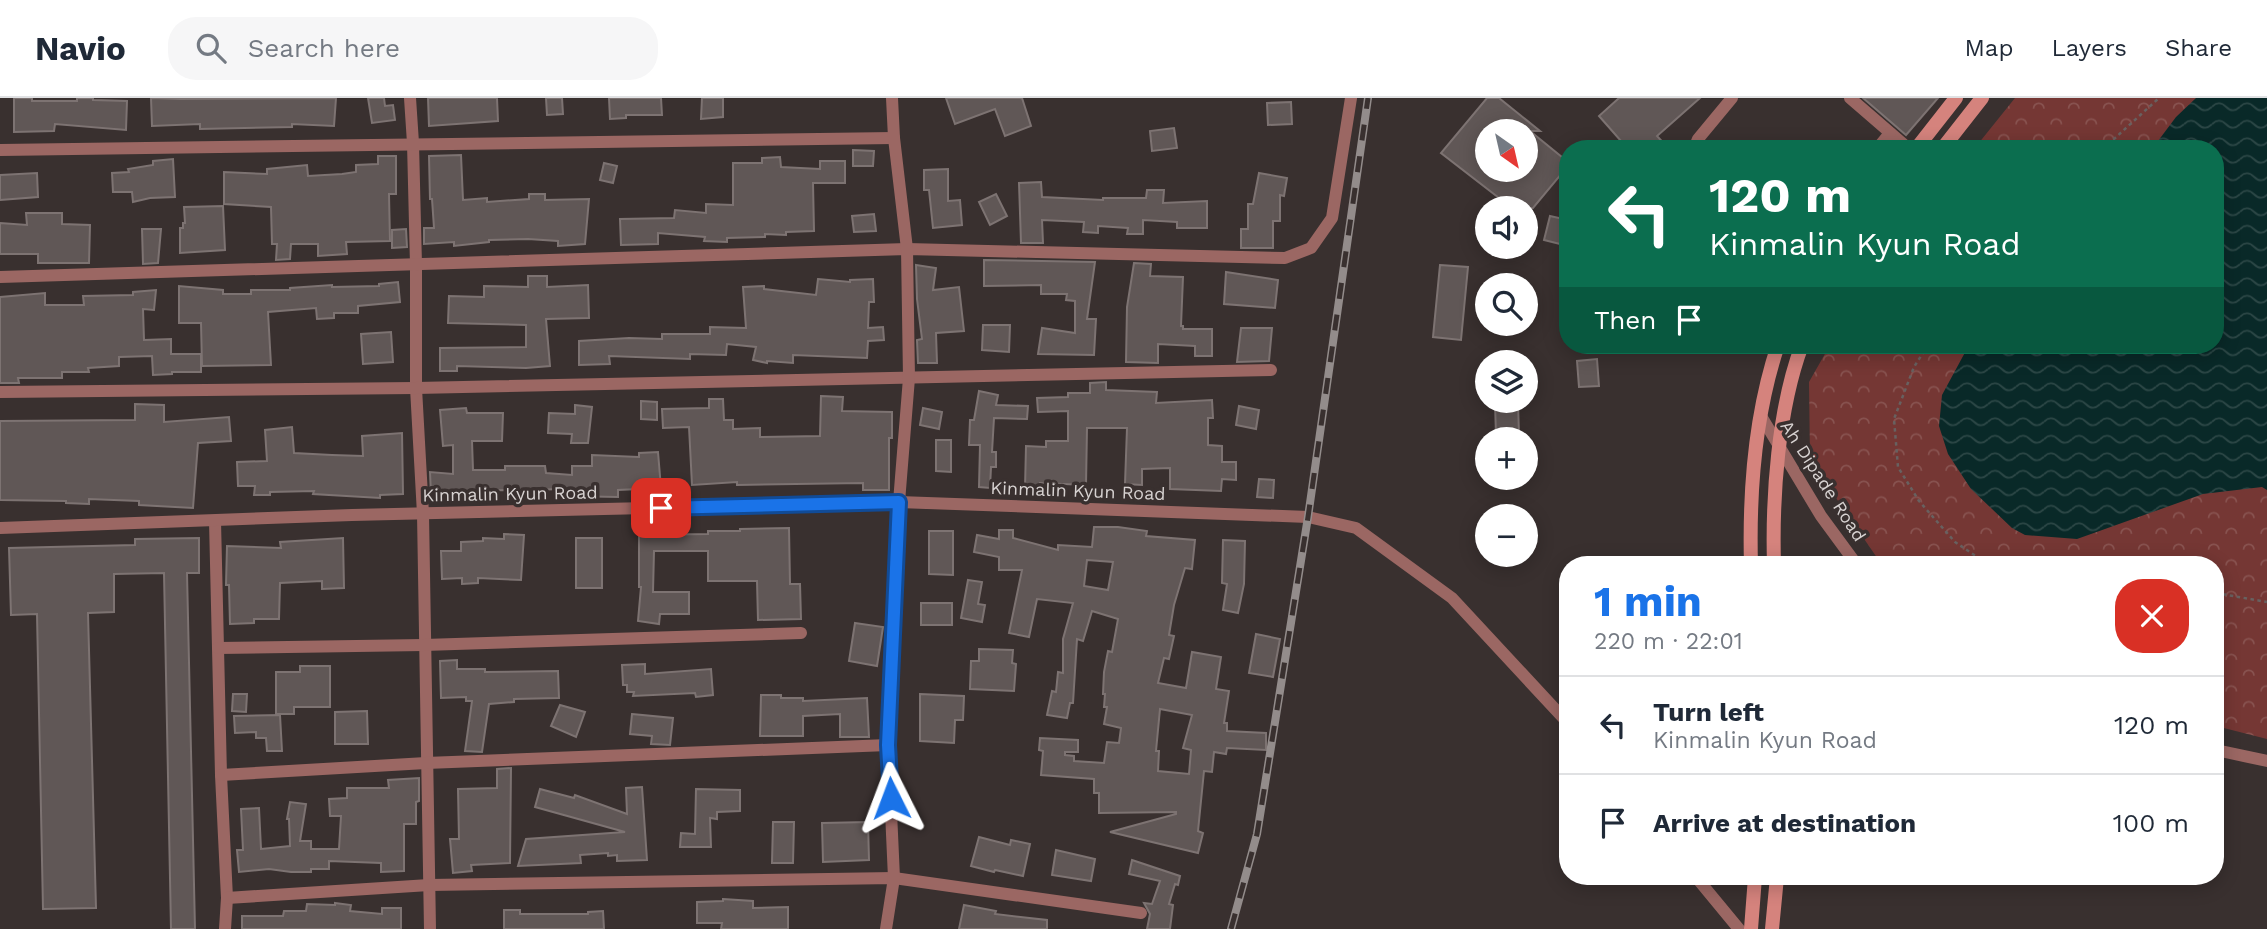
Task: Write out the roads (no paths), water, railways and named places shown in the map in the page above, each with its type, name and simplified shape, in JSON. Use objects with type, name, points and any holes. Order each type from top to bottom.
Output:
[{"type":"main road","points":[[1923,140],[1956,98]]},
{"type":"main road","points":[[1949,140],[1982,98]]},
{"type":"main road","points":[[1751,556],[1752,482],[1761,416],[1776,354]]},
{"type":"main road","points":[[1774,556],[1779,446],[1800,354]]},
{"type":"main road","points":[[1751,929],[1754,885]]},
{"type":"main road","points":[[1772,929],[1776,885]]},
{"type":"street","points":[[410,98],[416,265],[416,388],[423,514],[430,929]]},
{"type":"street","points":[[886,929],[894,878],[888,745],[899,502],[909,378],[907,249],[892,98]]},
{"type":"street","points":[[0,277],[907,249],[1285,258],[1311,247],[1332,218],[1351,98]]},
{"type":"street","points":[[1698,140],[1732,98]]},
{"type":"street","points":[[1850,98],[1898,140]]},
{"type":"street","points":[[1884,140],[1890,133]]},
{"type":"street","points":[[0,150],[894,138]]},
{"type":"street","points":[[0,392],[416,388],[1271,370]]},
{"type":"street","name":"Ah Dipade Road","points":[[1761,416],[1821,516],[1850,556]]},
{"type":"street","name":"Kinmalin Kyun Road","points":[[0,528],[899,502],[1308,517],[1356,528],[1452,597],[1559,713]]},
{"type":"street","points":[[215,521],[227,898],[225,929]]},
{"type":"street","points":[[218,648],[424,645],[801,633]]},
{"type":"street","points":[[221,775],[426,763],[888,745]]},
{"type":"street","points":[[2224,752],[2267,761]]},
{"type":"street","points":[[227,898],[429,885],[894,878],[1141,913]]},
{"type":"street","points":[[1702,885],[1738,929]]},
{"type":"water","points":[[2196,98],[2267,98],[2267,490],[2262,487],[2203,494],[2077,539],[2025,535],[2012,528],[1971,489],[1948,454],[1939,426],[1942,395],[1964,354],[2224,354],[2224,140],[2159,140],[2176,117]]},
{"type":"railway","points":[[1231,929],[1257,834],[1308,517],[1368,98]]}]
